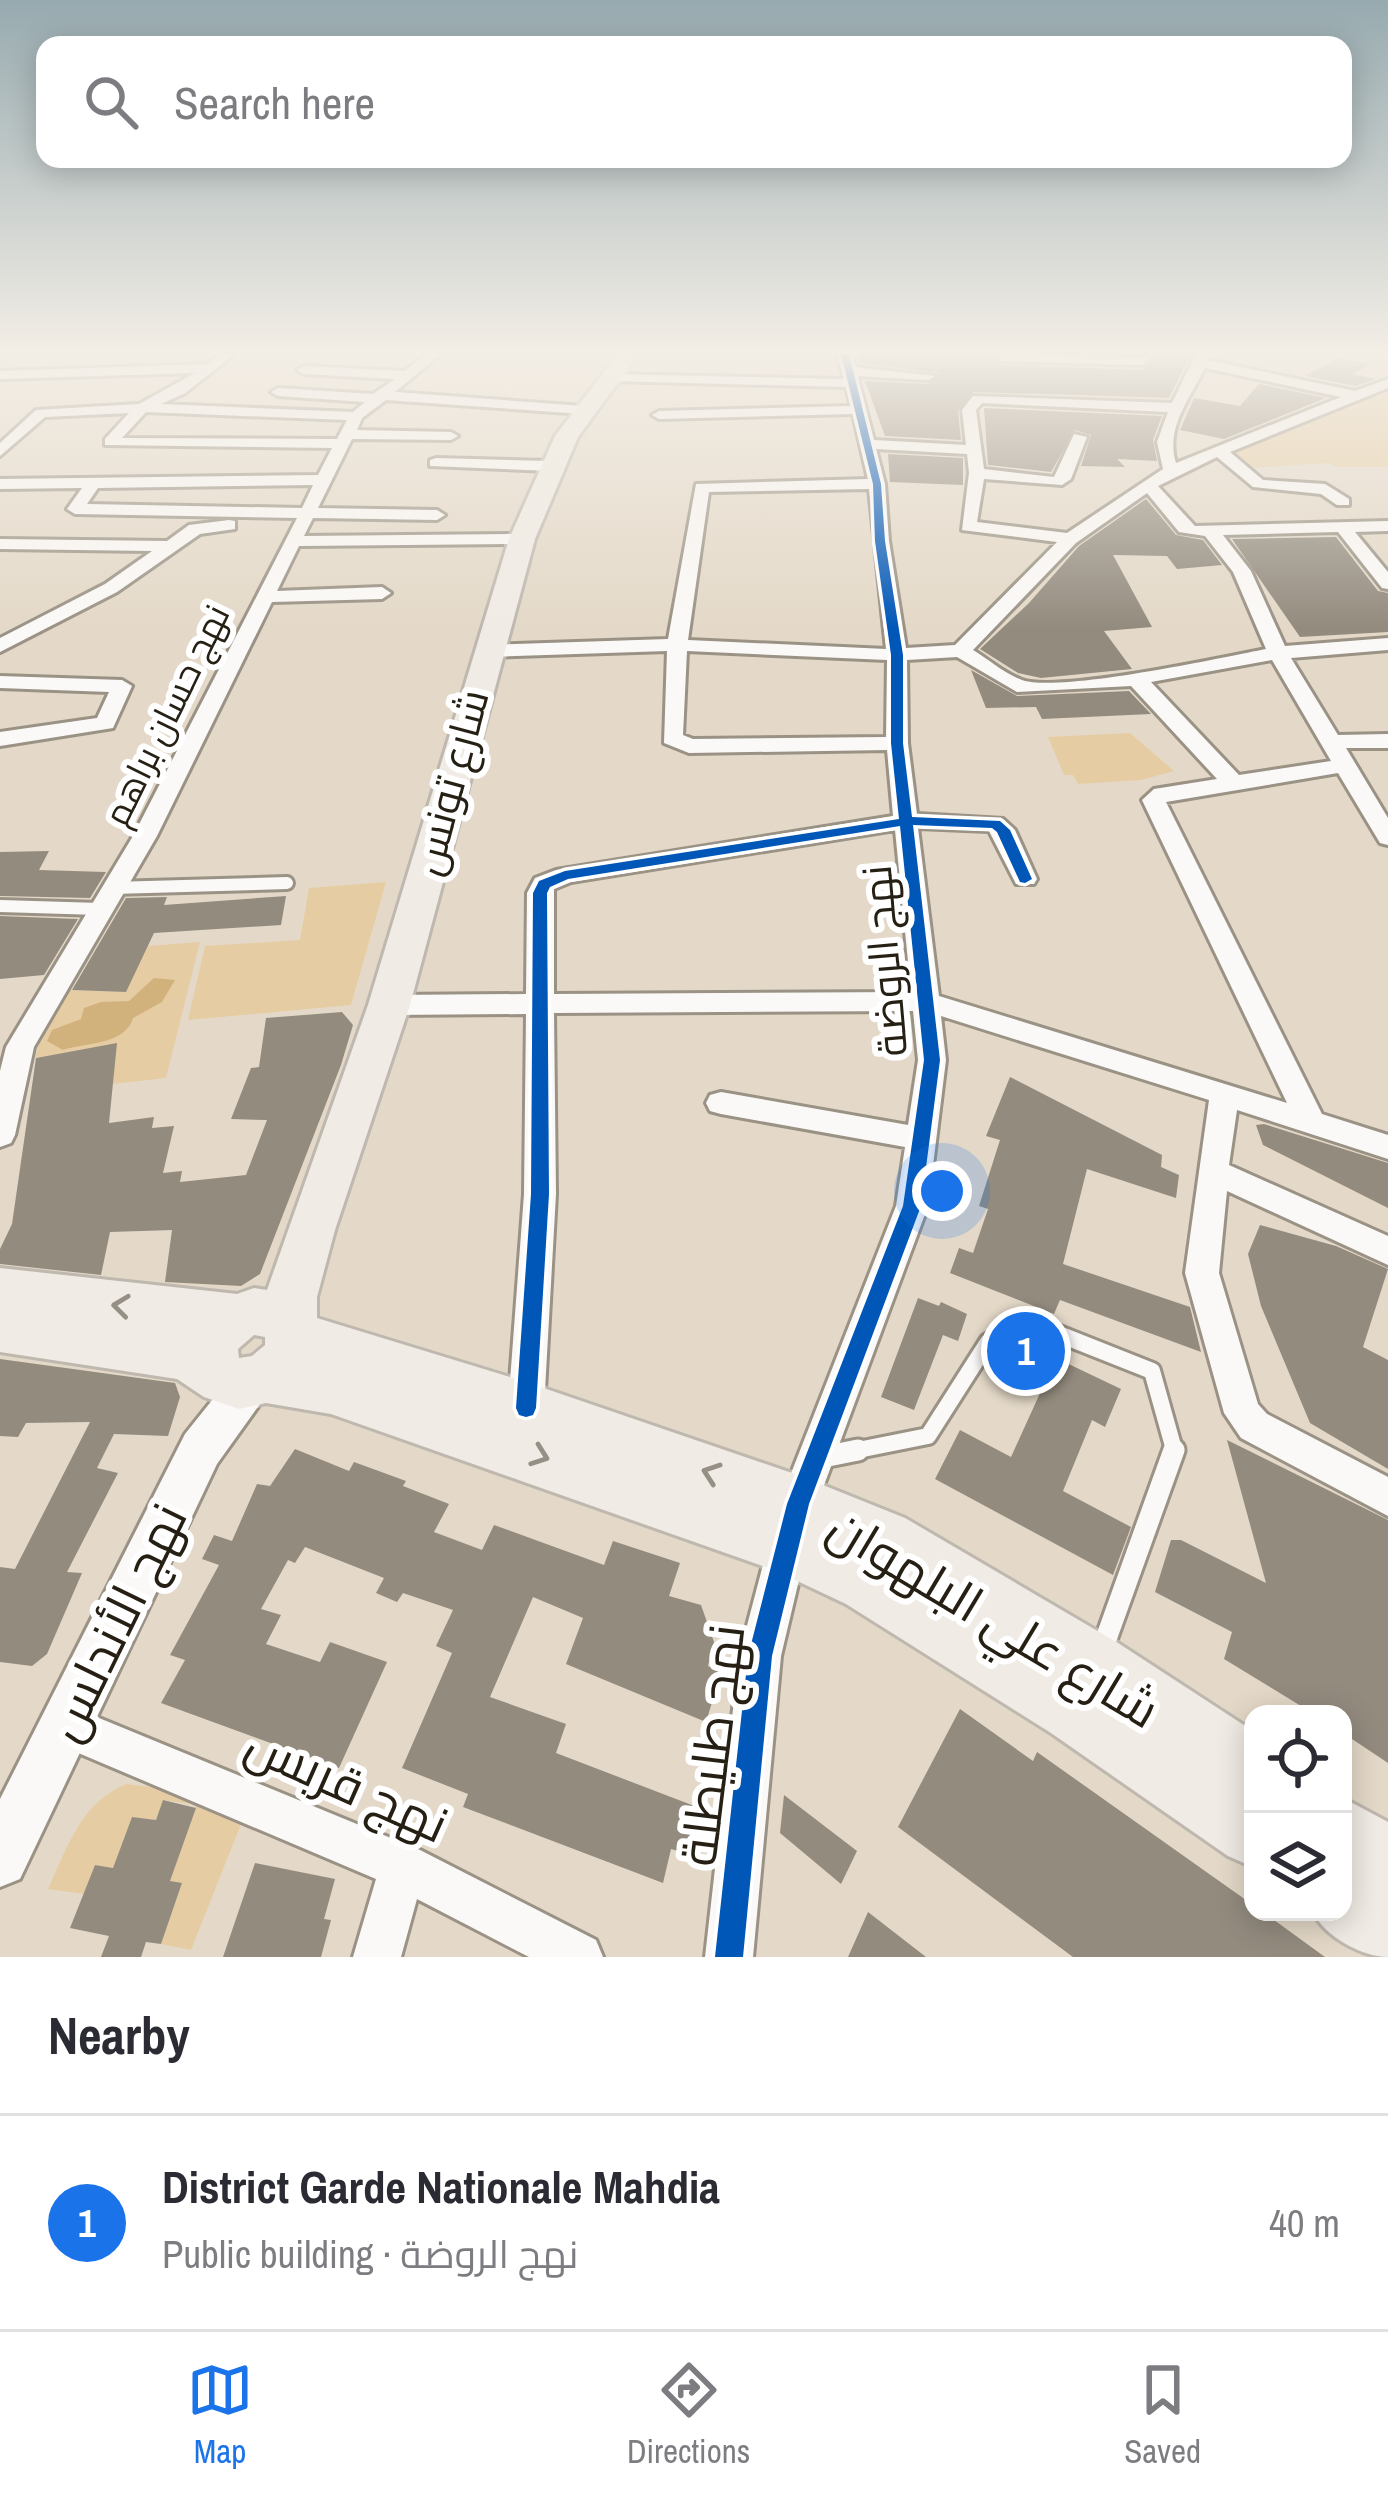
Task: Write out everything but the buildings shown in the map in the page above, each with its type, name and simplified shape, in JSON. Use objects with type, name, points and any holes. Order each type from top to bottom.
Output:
[{"type":"main road","name":"شارع تونس","points":[[251,1349],[291,1297],[389,1005],[522,539],[562,445]]},
{"type":"main road","name":"شارع علي البلهوان","points":[[0,1291],[526,1408],[800,1502],[868,1582],[1085,1687],[1213,1764],[1244,1816]]},
{"type":"main road","name":"شارع علي البلهوان","points":[[0,1328],[179,1355],[251,1349],[331,1388],[507,1444],[800,1502]]},
{"type":"main road","points":[[1352,1840],[1388,1866]]},
{"type":"main road","points":[[1352,1901],[1388,1927]]},
{"type":"street","name":"نهج حسان براهم","points":[[0,1135],[10,1047],[145,836],[342,445]]},
{"type":"street","name":"نهج الروضة","points":[[800,1502],[912,1206],[932,1060],[897,743],[897,655],[880,541],[878,484],[868,445]]},
{"type":"street","points":[[892,445],[976,450]]},
{"type":"street","points":[[975,445],[977,472],[968,526],[1070,539]]},
{"type":"street","points":[[977,472],[1056,482],[1063,479],[1076,445]]},
{"type":"street","points":[[1167,445],[1164,457],[1171,470]]},
{"type":"street","points":[[961,651],[1070,539],[1171,470],[1233,445]]},
{"type":"street","points":[[1219,451],[1259,484],[1325,489],[1388,524]]},
{"type":"street","points":[[436,463],[550,466]]},
{"type":"street","points":[[94,480],[75,509],[437,515]]},
{"type":"street","points":[[0,484],[324,480]]},
{"type":"street","points":[[878,484],[702,487],[677,645],[672,738],[679,742],[897,743]]},
{"type":"street","points":[[1148,484],[1185,529],[1344,530],[1388,524]]},
{"type":"street","points":[[1356,505],[1365,528]]},
{"type":"street","points":[[4,642],[111,588],[195,529],[206,511]]},
{"type":"street","points":[[195,529],[305,513]]},
{"type":"street","points":[[1344,530],[1388,584]]},
{"type":"street","points":[[1211,532],[1242,571],[1278,653],[1388,838]]},
{"type":"street","points":[[294,541],[522,539]]},
{"type":"street","points":[[0,544],[174,546]]},
{"type":"street","points":[[262,597],[382,593]]},
{"type":"street","points":[[487,651],[677,645],[897,655],[961,651],[1023,688],[1136,679],[1278,653],[1388,644]]},
{"type":"street","points":[[1136,679],[1235,784]]},
{"type":"street","points":[[0,682],[122,686],[105,723],[0,739]]},
{"type":"street","points":[[1312,1124],[1154,800],[1162,794],[1235,784],[1388,741]]},
{"type":"street","points":[[526,1408],[540,1194],[540,893],[554,878],[908,821],[995,824],[1007,838],[1024,879]]},
{"type":"street","points":[[389,1005],[922,1001],[1388,1148]]},
{"type":"street","points":[[1224,1097],[1202,1273],[1241,1413],[1254,1426],[1388,1497]]},
{"type":"street","points":[[721,1102],[923,1139]]},
{"type":"street","points":[[1213,1171],[1388,1250]]},
{"type":"street","name":"نهج الأندلس","points":[[0,1859],[251,1349]]},
{"type":"street","name":"نهج طليطلة","points":[[729,1957],[760,1656],[800,1502]]},
{"type":"street","name":"نهج قربس","points":[[65,1726],[403,1868],[579,1957]]},
{"type":"street","points":[[377,1957],[403,1868]]},
{"type":"lane","points":[[112,889],[287,883]]},
{"type":"lane","points":[[0,907],[100,909]]},
{"type":"lane","points":[[800,1502],[928,1436],[988,1342],[1026,1321],[1151,1371],[1174,1454],[1085,1687]]},
{"type":"shaded area","points":[[1252,445],[1388,445],[1388,467],[1329,463],[1251,468],[1234,453]]},
{"type":"shaded area","points":[[1130,733],[1174,771],[1141,780],[1078,784],[1073,775],[1064,775],[1048,737]]},
{"type":"shaded area","points":[[386,882],[351,1005],[188,1020],[205,946],[300,940],[309,888]]},
{"type":"shaded area","points":[[200,942],[166,1078],[113,1084],[116,1044],[35,1058],[68,990],[125,992],[147,946]]},
{"type":"shaded area","points":[[154,978],[175,980],[162,1002],[133,1018],[122,1033],[63,1050],[47,1041],[52,1030],[81,1019],[84,1008],[129,1001]]},
{"type":"shaded area","points":[[126,1784],[168,1789],[243,1819],[191,1950],[161,1944],[182,1884],[170,1881],[196,1805],[164,1800],[156,1820],[132,1817],[113,1868],[95,1865],[84,1894],[48,1889],[86,1815]]},
{"type":"cycle path","points":[[729,1957],[760,1656],[798,1504],[912,1206],[932,1060],[897,743],[897,655],[880,541],[877,484],[867,445]]},
{"type":"cycle path","points":[[526,1408],[540,1194],[540,893],[544,884],[565,875],[908,821],[995,824],[1003,830],[1025,879]]},
{"type":"place","name":"District Garde Nationale Mahdia","points":[[1026,1351]]}]
